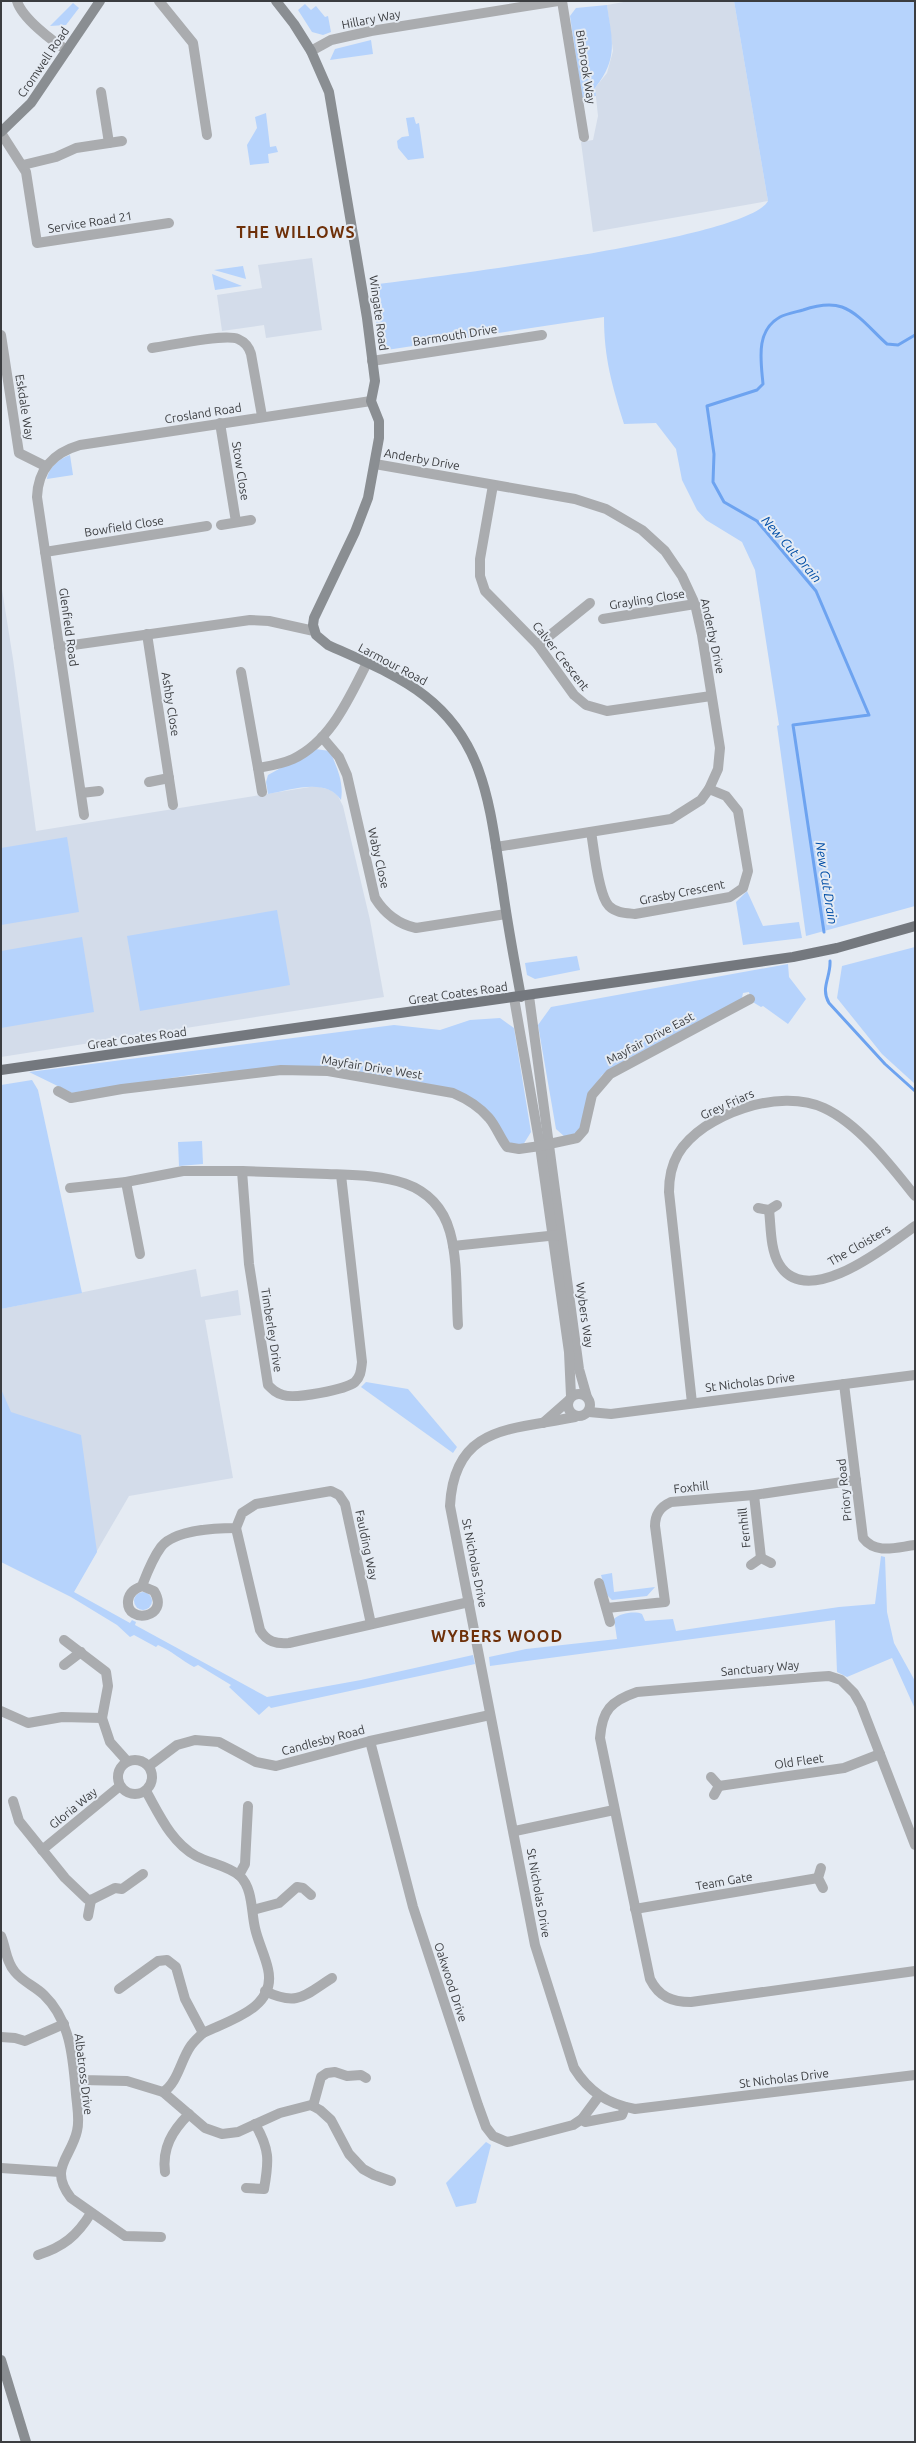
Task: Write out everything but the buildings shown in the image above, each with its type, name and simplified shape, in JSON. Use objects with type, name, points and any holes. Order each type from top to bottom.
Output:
[{"type":"main road","name":"Great Coates Road","points":[[1,1070],[793,957],[837,948],[915,926]]},
{"type":"street","points":[[17,1],[20,9],[32,22],[67,50]]},
{"type":"street","name":"Cromwell Road","points":[[1,133],[31,103],[100,1]]},
{"type":"street","points":[[159,1],[193,43],[207,135]]},
{"type":"street","name":"Wingate Road","points":[[276,1],[294,24],[311,51],[329,92],[336,128],[372,361],[374,381],[371,401]]},
{"type":"street","name":"Hillary Way","points":[[311,51],[331,40],[371,31],[558,1]]},
{"type":"street","name":"Binbrook Way","points":[[562,1],[584,137]]},
{"type":"street","points":[[100,92],[109,143]]},
{"type":"street","name":"Service Road 21","points":[[1,133],[23,165],[28,182],[37,243],[169,223]]},
{"type":"street","points":[[23,165],[60,156],[76,148],[122,141]]},
{"type":"street","name":"Barmouth Drive","points":[[372,361],[542,335]]},
{"type":"street","name":"Eskdale Way","points":[[1,336],[19,453],[45,466]]},
{"type":"street","points":[[152,348],[231,337],[238,339],[249,348],[262,416]]},
{"type":"street","points":[[59,647],[259,619],[314,631],[313,625],[317,610],[362,513],[375,464],[379,438],[379,421],[371,401]]},
{"type":"street","name":"Crosland Road","points":[[45,466],[54,456],[80,445],[262,416],[371,401]]},
{"type":"street","name":"Stow Close","points":[[220,423],[236,522]]},
{"type":"street","name":"Anderby Drive","points":[[375,464],[581,500],[606,509],[626,519],[642,530],[665,551],[682,576],[695,604],[712,696],[720,759],[715,778],[709,789],[693,808],[671,819],[496,847]]},
{"type":"street","name":"Glenfield Road","points":[[45,466],[40,478],[37,497],[84,815]]},
{"type":"street","name":"Calver Crescent","points":[[492,485],[480,559],[480,576],[487,594],[538,645],[574,695],[593,708],[617,710],[712,696]]},
{"type":"street","points":[[221,525],[251,520]]},
{"type":"street","name":"Bowfield Close","points":[[45,552],[207,526]]},
{"type":"street","points":[[538,645],[590,603]]},
{"type":"street","name":"Grayling Close","points":[[603,619],[695,604]]},
{"type":"street","name":"Larmour Road","points":[[314,631],[319,638],[328,645],[367,663],[413,687],[426,696],[440,709],[461,734],[477,763],[487,791],[506,914],[521,997]]},
{"type":"street","name":"Ashby Close","points":[[147,634],[173,805]]},
{"type":"street","points":[[258,768],[293,759],[322,737],[335,721],[367,663]]},
{"type":"street","points":[[241,672],[262,792]]},
{"type":"street","name":"Waby Close","points":[[322,737],[339,757],[347,775],[375,898],[381,908],[403,925],[416,928],[506,914]]},
{"type":"street","points":[[149,782],[169,778]]},
{"type":"street","name":"Grasby Crescent","points":[[591,832],[602,893],[608,905],[620,912],[635,914],[730,897],[743,888],[748,870],[738,811],[726,796],[709,789]]},
{"type":"street","points":[[80,793],[99,791]]},
{"type":"street","name":"Wybers Way","points":[[521,997],[545,1145],[557,1235],[569,1352],[570,1398]]},
{"type":"street","name":"Wybers Way","points":[[521,997],[545,1145]]},
{"type":"street","name":"Mayfair Drive East","points":[[545,1145],[577,1138],[584,1130],[592,1095],[610,1074],[750,999]]},
{"type":"street","name":"Mayfair Drive West","points":[[58,1091],[71,1098],[122,1089],[281,1070],[328,1071],[454,1092],[472,1101],[490,1118],[498,1135],[507,1147],[519,1148],[545,1145]]},
{"type":"street","name":"Grey Friars","points":[[692,1403],[669,1192],[672,1167],[678,1155],[692,1137],[707,1126],[761,1102],[788,1100],[813,1104],[832,1112],[850,1125],[915,1196]]},
{"type":"street","points":[[70,1188],[126,1182],[183,1171],[371,1174],[392,1178],[415,1188],[431,1199],[444,1216],[453,1246],[458,1326]]},
{"type":"street","name":"Timberley Drive","points":[[242,1171],[249,1264],[268,1385],[275,1392],[284,1396],[293,1396],[347,1387],[356,1381],[361,1372],[362,1362],[341,1174]]},
{"type":"street","points":[[126,1182],[140,1254]]},
{"type":"street","name":"The Cloisters","points":[[758,1208],[773,1207],[775,1254],[780,1264],[788,1274],[798,1279],[808,1281],[818,1280],[844,1272],[888,1245],[915,1226]]},
{"type":"street","points":[[453,1246],[557,1235]]},
{"type":"street","name":"Wybers Way","points":[[557,1235],[580,1369],[587,1397]]},
{"type":"street","name":"St Nicholas Drive","points":[[589,1412],[611,1414],[915,1375]]},
{"type":"street","name":"Priory Road","points":[[844,1384],[862,1532],[867,1543],[878,1549],[915,1545]]},
{"type":"street","points":[[543,1423],[570,1398],[580,1394],[587,1397],[590,1404],[589,1412],[580,1417],[575,1417],[568,1410],[570,1398]]},
{"type":"street","name":"St Nicholas Drive","points":[[575,1417],[502,1430],[487,1436],[466,1453],[454,1475],[450,1506],[490,1714],[515,1831],[540,1965],[574,2068],[583,2083],[599,2096],[625,2107],[635,2109],[915,2075]]},
{"type":"street","name":"Foxhill","points":[[607,1608],[666,1602],[655,1526],[655,1518],[663,1505],[671,1502],[754,1495],[856,1480]]},
{"type":"street","name":"Faulding Way","points":[[236,1528],[242,1513],[256,1504],[325,1491],[339,1495],[345,1504],[371,1624]]},
{"type":"street","name":"Fernhill","points":[[754,1495],[761,1558]]},
{"type":"street","points":[[142,1586],[149,1568],[166,1542],[188,1534],[217,1528],[236,1528],[257,1622],[263,1636],[271,1642],[284,1644],[469,1602]]},
{"type":"street","name":"Fernhill","points":[[761,1558],[771,1563]]},
{"type":"street","name":"Fernhill","points":[[752,1565],[761,1558]]},
{"type":"street","points":[[599,1583],[610,1622]]},
{"type":"street","points":[[64,1640],[101,1667],[108,1678],[102,1718],[110,1742],[127,1761]]},
{"type":"street","points":[[64,1665],[81,1652]]},
{"type":"street","name":"Sanctuary Way","points":[[915,1845],[861,1705],[845,1682],[835,1678],[814,1677],[637,1692],[619,1698],[607,1709],[601,1722],[600,1738],[650,1979],[661,1994],[674,2001],[692,2002],[915,1971]]},
{"type":"street","points":[[1,1712],[28,1723],[62,1717],[102,1718]]},
{"type":"street","name":"Candlesby Road","points":[[149,1766],[177,1745],[194,1740],[218,1742],[256,1762],[276,1766],[370,1741],[490,1714]]},
{"type":"street","name":"Oakwood Drive","points":[[370,1741],[413,1907],[486,2127],[497,2138],[512,2141],[573,2125],[582,2120],[585,2122],[622,2115],[625,2107]]},
{"type":"street","name":"Old Fleet","points":[[719,1786],[844,1768],[880,1754]]},
{"type":"street","points":[[139,1760],[149,1766],[152,1778],[146,1791],[133,1794],[125,1792],[120,1786],[118,1781],[119,1770],[127,1761],[139,1760]]},
{"type":"street","points":[[712,1777],[719,1786],[714,1796]]},
{"type":"street","name":"Gloria Way","points":[[42,1850],[120,1786]]},
{"type":"street","points":[[146,1791],[168,1829],[180,1844],[196,1856],[239,1875],[248,1890],[255,1927],[268,1970],[265,1991],[260,2002],[251,2011],[203,2033],[190,2047],[171,2085],[163,2092]]},
{"type":"street","points":[[13,1801],[19,1822],[76,1890],[91,1900]]},
{"type":"street","points":[[239,1875],[245,1864],[248,1806]]},
{"type":"street","points":[[515,1831],[614,1810]]},
{"type":"street","name":"Team Gate","points":[[635,1909],[819,1873],[823,1888]]},
{"type":"street","points":[[91,1900],[115,1888],[122,1889],[143,1874]]},
{"type":"street","points":[[252,1910],[279,1903],[297,1887],[303,1888],[311,1895]]},
{"type":"street","points":[[88,1916],[91,1900]]},
{"type":"street","name":"Albatross Drive","points":[[1,1936],[9,1963],[15,1972],[43,1994],[64,2024],[74,2070],[77,2130],[64,2157],[60,2172]]},
{"type":"street","points":[[119,1989],[158,1961],[167,1960],[176,1967],[185,1999],[203,2033]]},
{"type":"street","points":[[265,1991],[280,1998],[292,2000],[304,1995],[332,1978]]},
{"type":"street","name":"Albatross Drive","points":[[1,2037],[15,2038],[25,2041],[64,2024]]},
{"type":"street","points":[[74,2070],[75,2074],[82,2080],[107,2078],[127,2081],[163,2092],[205,2128],[222,2134],[238,2132],[280,2113],[308,2105],[313,2106],[331,2120],[349,2154],[363,2169],[374,2176],[391,2181]]},
{"type":"street","points":[[313,2106],[321,2077],[327,2072],[366,2078]]},
{"type":"street","points":[[582,2120],[599,2096]]},
{"type":"street","points":[[165,2172],[164,2159],[166,2148],[178,2124],[189,2114]]},
{"type":"street","points":[[246,2188],[264,2189],[269,2163],[267,2149],[255,2124]]},
{"type":"street","points":[[1,2168],[60,2172],[65,2191],[71,2198],[125,2236],[161,2237]]},
{"type":"street","points":[[38,2255],[54,2250],[70,2241],[82,2228],[91,2213]]},
{"type":"street","points":[[1,2360],[26,2442]]},
{"type":"shaded area","points":[[629,1],[734,1],[768,201],[593,232],[581,142],[593,140],[598,116],[595,88],[607,73],[613,51],[607,5]]},
{"type":"shaded area","points":[[734,1],[915,1],[915,906],[806,936],[777,726],[779,725],[755,570],[742,542],[706,520],[697,510],[682,480],[676,449],[656,423],[624,424],[607,359],[604,317],[380,351],[371,285],[583,255],[648,243],[705,229],[747,215],[768,201]]},
{"type":"shaded area","points":[[73,3],[79,8],[66,25],[50,26]]},
{"type":"shaded area","points":[[305,4],[311,10],[316,6],[325,17],[328,16],[331,32],[323,35],[312,32],[298,10]]},
{"type":"shaded area","points":[[607,5],[612,39],[611,58],[603,77],[595,88],[596,96],[582,98],[570,16],[576,8]]},
{"type":"shaded area","points":[[371,40],[373,54],[330,60],[335,49]]},
{"type":"shaded area","points":[[266,113],[270,147],[276,146],[278,152],[268,154],[269,163],[250,165],[247,145],[257,128],[255,117]]},
{"type":"shaded area","points":[[414,117],[416,124],[419,123],[424,158],[408,160],[398,148],[397,141],[402,137],[409,136],[406,118]]},
{"type":"shaded area","points":[[312,258],[322,330],[266,338],[264,325],[222,331],[217,295],[262,288],[258,265]]},
{"type":"shaded area","points":[[243,266],[246,279],[214,270]]},
{"type":"shaded area","points":[[212,274],[242,286],[215,290]]},
{"type":"shaded area","points":[[70,455],[73,475],[47,479],[52,467],[62,458]]},
{"type":"shaded area","points":[[1,583],[13,659],[36,831],[316,786],[331,790],[338,796],[343,806],[370,920],[384,997],[1,1057]]},
{"type":"shaded area","points":[[315,749],[330,751],[341,781],[341,800],[334,793],[317,787],[297,788],[268,794],[266,782],[268,775]]},
{"type":"shaded area","points":[[67,837],[79,912],[1,925],[1,848]]},
{"type":"shaded area","points":[[747,891],[763,926],[799,922],[802,938],[743,945],[736,902]]},
{"type":"shaded area","points":[[277,910],[290,985],[140,1011],[127,936]]},
{"type":"shaded area","points":[[82,937],[94,1012],[1,1028],[1,951]]},
{"type":"shaded area","points":[[915,947],[915,1084],[882,1054],[837,998],[842,966]]},
{"type":"shaded area","points":[[577,956],[580,970],[535,979],[527,975],[525,963]]},
{"type":"shaded area","points":[[788,964],[789,977],[806,999],[788,1024],[763,1006],[761,1007],[751,1001],[749,992],[743,993],[741,1002],[629,1058],[602,1075],[589,1094],[581,1132],[565,1137],[556,1129],[538,1025],[551,1007]]},
{"type":"shaded area","points":[[500,1018],[514,1028],[531,1132],[523,1145],[513,1146],[472,1098],[285,1067],[197,1074],[72,1093],[29,1072],[394,1025],[440,1030],[470,1020]]},
{"type":"shaded area","points":[[32,1080],[38,1090],[82,1293],[1,1309],[1,1085]]},
{"type":"shaded area","points":[[202,1141],[203,1164],[179,1166],[178,1142]]},
{"type":"shaded area","points":[[196,1269],[201,1297],[238,1290],[241,1315],[205,1320],[233,1478],[129,1496],[73,1592],[1,1551],[1,1309]]},
{"type":"shaded area","points":[[366,1382],[408,1389],[457,1447],[453,1453],[361,1387]]},
{"type":"shaded area","points":[[1,1389],[11,1412],[81,1435],[97,1552],[74,1592],[130,1623],[132,1620],[136,1622],[135,1625],[267,1697],[361,1680],[473,1655],[475,1664],[271,1708],[269,1706],[259,1715],[229,1687],[231,1685],[198,1665],[194,1667],[163,1647],[158,1645],[156,1647],[134,1635],[130,1637],[117,1625],[71,1597],[1,1562]]},
{"type":"shaded area","points":[[881,1556],[885,1557],[887,1612],[894,1643],[915,1681],[915,1709],[892,1658],[847,1677],[837,1672],[835,1620],[490,1666],[489,1657],[526,1649],[617,1639],[614,1619],[620,1615],[628,1613],[642,1614],[645,1621],[673,1619],[676,1631],[839,1607],[875,1604]]},
{"type":"shaded area","points":[[612,1573],[614,1592],[655,1587],[647,1596],[612,1600],[607,1595],[601,1575]]},
{"type":"shaded area","points":[[143,1592],[149,1595],[152,1601],[149,1607],[143,1610],[137,1607],[134,1601],[137,1595]]},
{"type":"shaded area","points":[[486,2142],[491,2145],[476,2203],[456,2207],[446,2183]]},
{"type":"waterway","name":"New Cut Drain","points":[[824,932],[793,725],[869,715],[816,591],[757,521],[724,502],[713,482],[714,454],[707,406],[757,390],[763,384],[761,366],[761,347],[763,338],[772,323],[785,315],[817,306],[837,306],[842,307],[854,314],[887,344],[898,345],[915,335]]},
{"type":"waterway","name":"New Cut Drain","points":[[830,961],[826,987],[826,998],[829,1003],[885,1064],[915,1091]]},
{"type":"district","name":"THE WILLOWS","points":[[296,232]]},
{"type":"district","name":"WYBERS WOOD","points":[[497,1636]]}]
